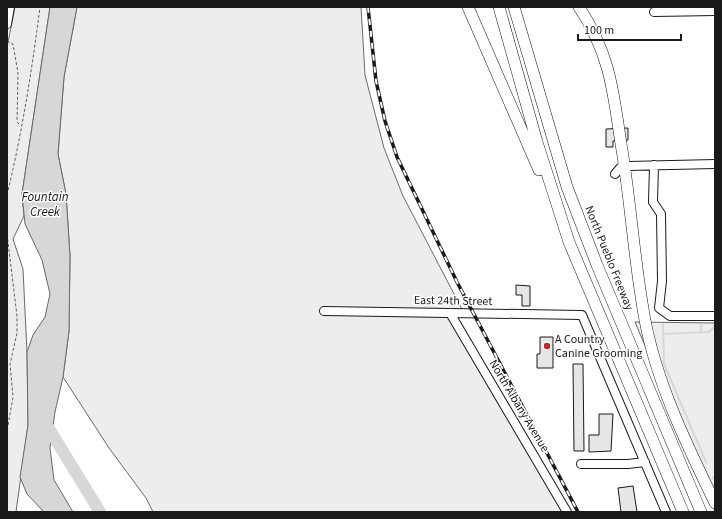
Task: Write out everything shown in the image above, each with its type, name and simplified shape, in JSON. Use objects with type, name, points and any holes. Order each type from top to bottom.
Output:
[{"type":"highway","points":[[468,7],[519,126],[555,203]]},
{"type":"highway","points":[[499,7],[555,203],[569,242],[683,512]]},
{"type":"highway","name":"North Pueblo Freeway","points":[[514,7],[542,109],[572,202],[701,512]]},
{"type":"highway","points":[[579,7],[590,23],[604,54],[612,81],[625,167],[639,286],[650,343],[670,402],[715,503]]},
{"type":"street","points":[[7,24],[10,7]]},
{"type":"street","points":[[654,12],[715,11]]},
{"type":"street","points":[[615,174],[620,168],[625,167],[715,164]]},
{"type":"street","points":[[654,165],[653,202],[661,214],[662,281],[659,308],[670,316],[715,316]]},
{"type":"street","name":"East 24th Street","points":[[324,311],[582,315],[645,462]]},
{"type":"street","name":"North Albany Avenue","points":[[450,313],[568,512]]},
{"type":"street","points":[[581,464],[628,464],[645,462],[666,512]]},
{"type":"path","points":[[7,195],[16,156],[30,79],[40,7]]},
{"type":"path","points":[[7,41],[13,44],[18,73],[17,122],[21,126]]},
{"type":"path","points":[[7,234],[17,321],[17,333],[10,364],[14,398],[7,431]]},
{"type":"shaded area","points":[[15,7],[50,7],[22,194],[24,216],[13,239],[23,269],[27,352],[28,425],[16,512],[7,512],[7,47]]},
{"type":"shaded area","points":[[77,7],[361,7],[365,75],[384,148],[403,196],[464,313],[450,313],[567,512],[153,512],[146,498],[109,448],[63,377],[69,331],[70,256],[66,194],[58,154],[64,77]]},
{"type":"shaded area","points":[[635,322],[715,323],[715,511]]},
{"type":"water","name":"Fountain Creek","points":[[50,7],[77,7],[64,77],[58,154],[66,194],[70,256],[69,331],[63,377],[55,412],[50,448],[54,480],[73,512],[44,512],[27,494],[20,477],[28,425],[27,352],[33,335],[45,317],[50,294],[42,260],[25,224],[22,194]]},
{"type":"building","points":[[628,128],[628,140],[613,141],[613,147],[606,147],[606,129]]},
{"type":"building","points":[[516,285],[530,286],[530,306],[522,306],[522,295],[516,295]]},
{"type":"building","name":"A Country Canine Grooming","points":[[540,337],[553,337],[553,368],[537,368],[537,354],[540,354]]},
{"type":"building","points":[[573,364],[583,364],[584,451],[574,451]]},
{"type":"building","points":[[599,414],[613,414],[611,451],[589,452],[589,435],[599,435]]},
{"type":"building","points":[[633,486],[637,512],[621,512],[618,488]]},
{"type":"waterway","points":[[663,324],[664,364],[706,462]]},
{"type":"waterway","points":[[701,324],[701,332]]},
{"type":"waterway","points":[[663,334],[709,332],[715,326]]},
{"type":"waterway","name":"Fountain Creek","points":[[43,419],[100,512]]},
{"type":"railway","points":[[368,7],[376,81],[385,121],[397,157],[457,282],[578,512]]},
{"type":"place","name":"A Country Canine Grooming","points":[[547,346]]}]
